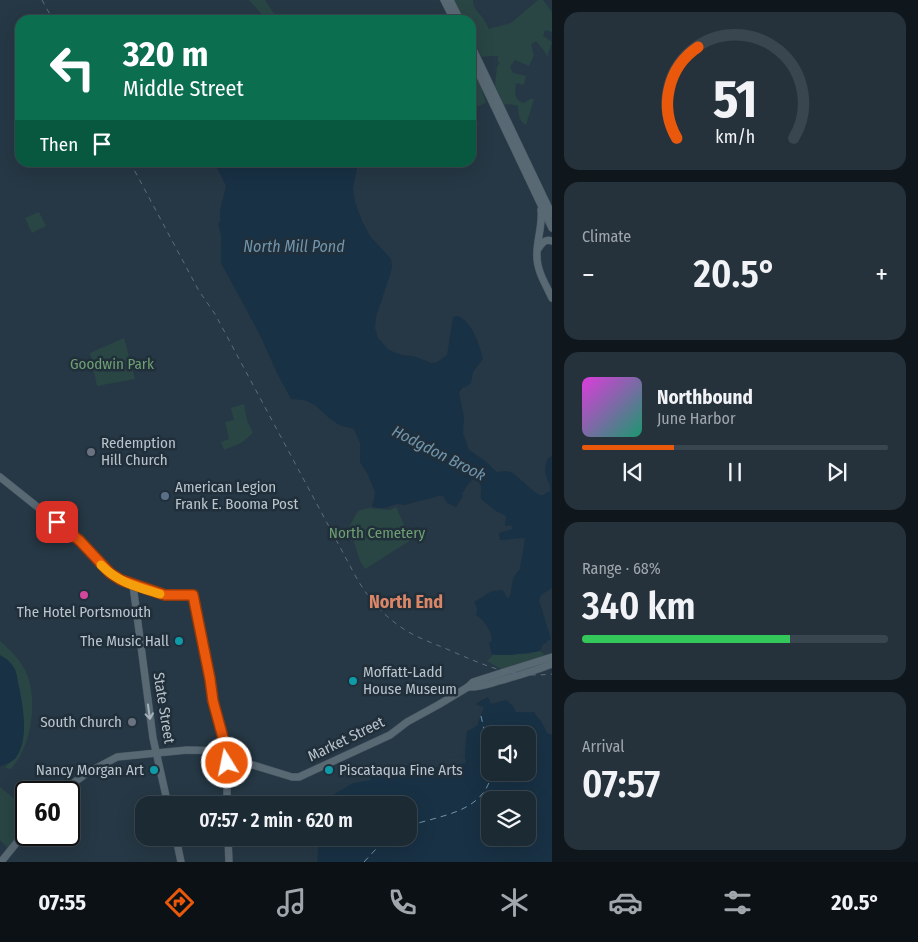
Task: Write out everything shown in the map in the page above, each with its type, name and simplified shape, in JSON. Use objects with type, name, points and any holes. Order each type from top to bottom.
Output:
[{"type":"main road","points":[[444,0],[452,15]]},
{"type":"main road","points":[[450,0],[458,15]]},
{"type":"main road","points":[[476,56],[552,216]]},
{"type":"main road","points":[[476,68],[552,228]]},
{"type":"main road","points":[[540,202],[542,217],[537,252],[538,267],[552,298]]},
{"type":"main road","points":[[537,252],[543,242],[552,241]]},
{"type":"main road","points":[[0,478],[80,541],[110,573],[121,580],[165,595],[193,595],[213,701],[226,754],[228,796]]},
{"type":"main road","name":"State Street","points":[[133,585],[152,731],[166,796]]},
{"type":"main road","points":[[135,600],[138,590],[143,588]]},
{"type":"main road","name":"Market Street","points":[[76,781],[114,758],[187,750],[226,754],[294,778],[299,777],[390,735],[407,722],[468,687],[473,682],[552,657]]},
{"type":"main road","name":"Market Street","points":[[468,687],[483,686],[552,664]]},
{"type":"main road","points":[[1,862],[15,845]]},
{"type":"main road","points":[[178,846],[181,862]]},
{"type":"main road","points":[[228,846],[229,862]]},
{"type":"green space","points":[[249,0],[265,0],[275,15],[262,15]]},
{"type":"green space","points":[[453,0],[473,0],[475,8],[489,29],[511,23],[538,0],[543,0],[552,12],[552,32],[545,30],[543,36],[552,42],[547,57],[536,41],[531,44],[534,55],[529,66],[515,60],[510,67],[513,73],[526,76],[524,85],[516,83],[516,98],[524,103],[534,99],[526,125],[519,117],[518,106],[504,105],[495,85],[497,67],[500,62],[498,62],[498,56],[482,57],[476,46],[476,15],[460,15]]},
{"type":"green space","points":[[479,80],[486,103],[476,107],[476,82]]},
{"type":"green space","points":[[39,212],[46,226],[32,233],[25,218]]},
{"type":"green space","name":"Goodwin Park","points":[[124,338],[135,379],[97,386],[90,353]]},
{"type":"green space","points":[[244,404],[247,420],[253,433],[241,443],[224,450],[221,442],[229,439],[225,422],[234,420],[231,408]]},
{"type":"green space","name":"North Cemetery","points":[[396,507],[411,540],[365,569],[360,561],[349,527],[358,511],[368,508],[390,510]]},
{"type":"green space","points":[[0,641],[14,654],[23,666],[32,694],[31,721],[28,735],[18,759],[11,769],[5,768],[16,758],[24,724],[15,669],[7,659],[0,655]]},
{"type":"green space","points":[[540,651],[546,656],[503,669],[487,661],[493,655],[527,654]]},
{"type":"green space","points":[[0,787],[15,800],[15,839],[8,848],[0,840]]},
{"type":"water","name":"North Mill Pond","points":[[357,167],[353,188],[355,202],[370,236],[391,259],[392,267],[376,317],[375,328],[378,338],[389,350],[432,363],[447,355],[453,317],[462,318],[471,327],[483,359],[473,372],[471,383],[462,388],[459,393],[464,417],[463,433],[469,450],[497,472],[510,472],[540,495],[550,491],[545,468],[548,458],[552,456],[552,588],[541,595],[539,600],[551,639],[543,644],[540,651],[509,655],[492,654],[489,643],[492,641],[491,633],[485,623],[476,615],[477,608],[474,602],[492,591],[503,590],[507,598],[510,596],[513,579],[520,569],[525,538],[500,540],[499,533],[513,529],[511,525],[505,526],[506,516],[481,499],[481,486],[477,481],[474,479],[470,482],[456,507],[447,503],[443,496],[439,496],[404,505],[397,504],[384,508],[373,507],[375,492],[360,462],[360,443],[354,429],[339,425],[315,405],[304,400],[291,399],[260,335],[221,263],[221,239],[218,225],[226,186],[217,168]]},
{"type":"water","points":[[0,655],[10,662],[16,672],[22,701],[24,731],[21,749],[17,756],[7,764],[0,766]]},
{"type":"water","points":[[488,697],[491,704],[506,700],[513,706],[516,712],[534,712],[547,733],[552,735],[552,862],[317,862],[318,846],[417,846],[417,796],[331,796],[353,783],[371,780],[370,776],[383,774],[396,767],[465,755],[467,732],[477,703]]},
{"type":"pier","points":[[474,704],[484,707],[477,726],[465,732]]},
{"type":"pier","points":[[465,755],[466,763],[415,770],[414,763]]},
{"type":"ferry route","points":[[481,716],[483,726]]},
{"type":"ferry route","points":[[417,824],[447,815],[471,804],[480,796],[489,781]]},
{"type":"ferry route","points":[[364,862],[380,846]]},
{"type":"railway","points":[[42,0],[50,15]]},
{"type":"railway","points":[[133,167],[199,291],[215,314],[356,577],[374,603],[408,632],[482,664],[508,672],[536,675],[552,674]]},
{"type":"slow traffic","points":[[101,565],[114,577],[160,594]]},
{"type":"place","name":"Redemption Hill Church","points":[[91,452]]},
{"type":"place","name":"American Legion Frank E. Booma Post","points":[[165,496]]},
{"type":"place","name":"The Hotel Portsmouth","points":[[84,595]]},
{"type":"place","name":"The Music Hall","points":[[179,641]]},
{"type":"place","name":"Moffatt-Ladd House Museum","points":[[353,681]]},
{"type":"place","name":"South Church","points":[[132,722]]},
{"type":"place","name":"Nancy Morgan Art","points":[[154,770]]},
{"type":"place","name":"Piscataqua Fine Arts","points":[[329,770]]},
{"type":"district","name":"North End","points":[[406,602]]},
{"type":"route","points":[[57,522],[80,541],[114,577],[140,588],[165,595],[193,595],[227,763]]},
{"type":"water label","name":"Hodgdon Brook","points":[[439,453]]}]
